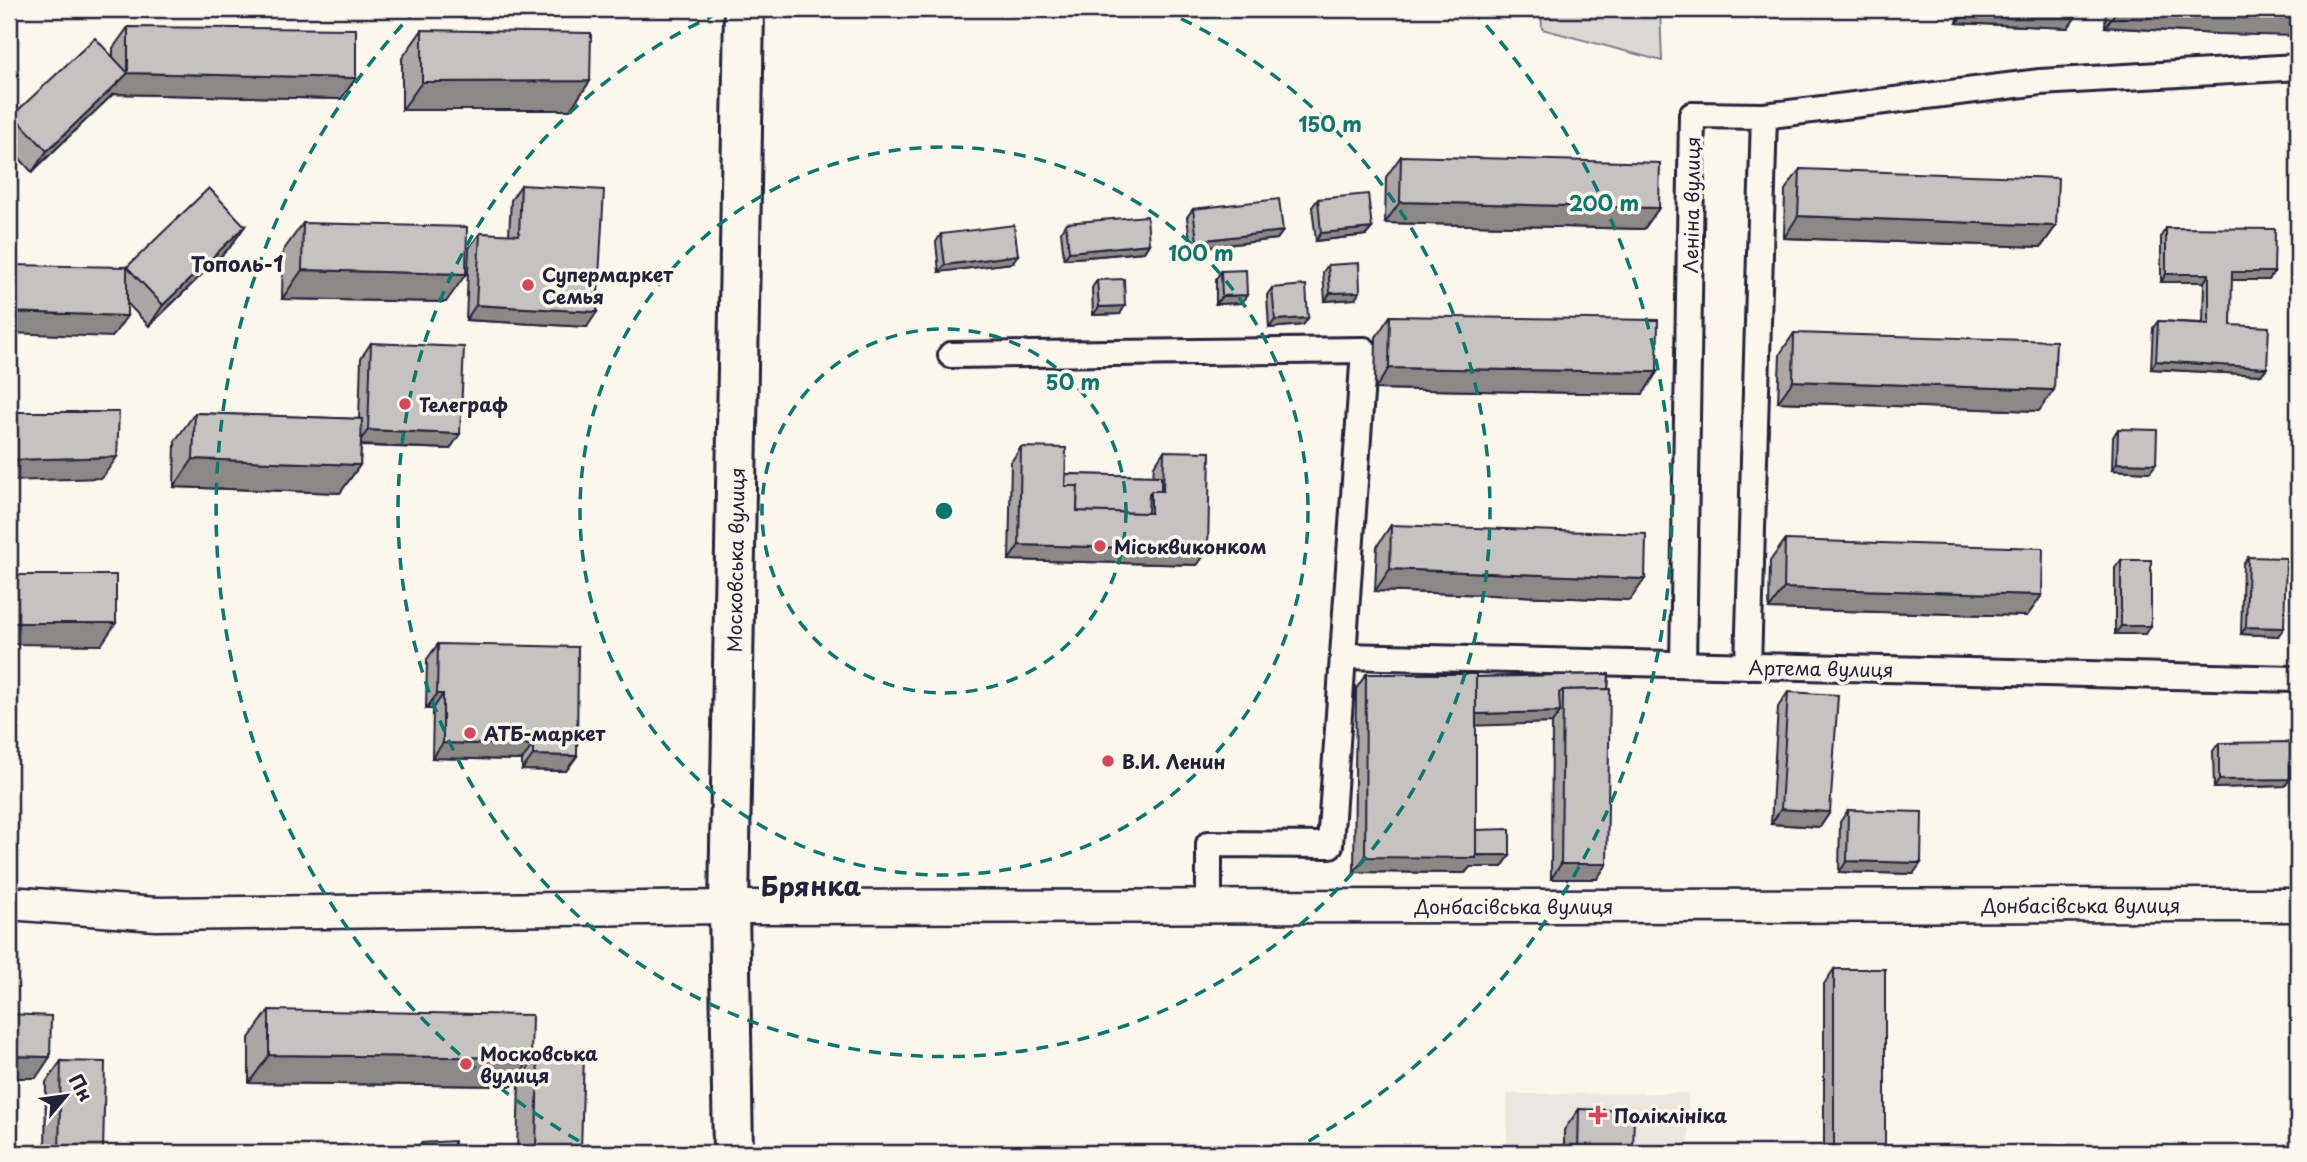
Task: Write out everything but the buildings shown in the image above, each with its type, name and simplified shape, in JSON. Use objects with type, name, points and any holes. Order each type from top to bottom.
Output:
[{"type":"main road","name":"Московська вулиця","points":[[733,1153],[729,907],[744,9]]},
{"type":"street","points":[[1748,666],[1764,116],[2040,82],[2298,67]]},
{"type":"street","name":"Леніна вулиця","points":[[1683,664],[1692,115],[1764,116]]},
{"type":"street","points":[[950,355],[1364,350],[1330,845],[1209,844],[1209,906]]},
{"type":"street","name":"Артема вулиця","points":[[1343,656],[2298,679]]},
{"type":"street","name":"Донбасівська вулиця","points":[[9,902],[156,914],[729,907],[2298,905]]},
{"type":"shaded area","points":[[1541,9],[1660,9],[1662,61],[1542,29]]},
{"type":"shaded area","name":"Поліклініка","points":[[1688,1093],[1689,1153],[1507,1153],[1507,1094]]},
{"type":"place","name":"Супермаркет Семья","points":[[528,285]]},
{"type":"place","name":"Телеграф","points":[[405,404]]},
{"type":"place","name":"Міськвиконком","points":[[1100,546]]},
{"type":"place","name":"АТБ-маркет","points":[[470,733]]},
{"type":"place","name":"В.И. Ленин","points":[[1108,761]]},
{"type":"place","name":"Московська вулиця","points":[[466,1064]]},
{"type":"place","name":"Поліклініка","points":[[1598,1115]]},
{"type":"district","name":"Тополь-1","points":[[237,263]]},
{"type":"district","name":"Брянка","points":[[811,885]]}]
